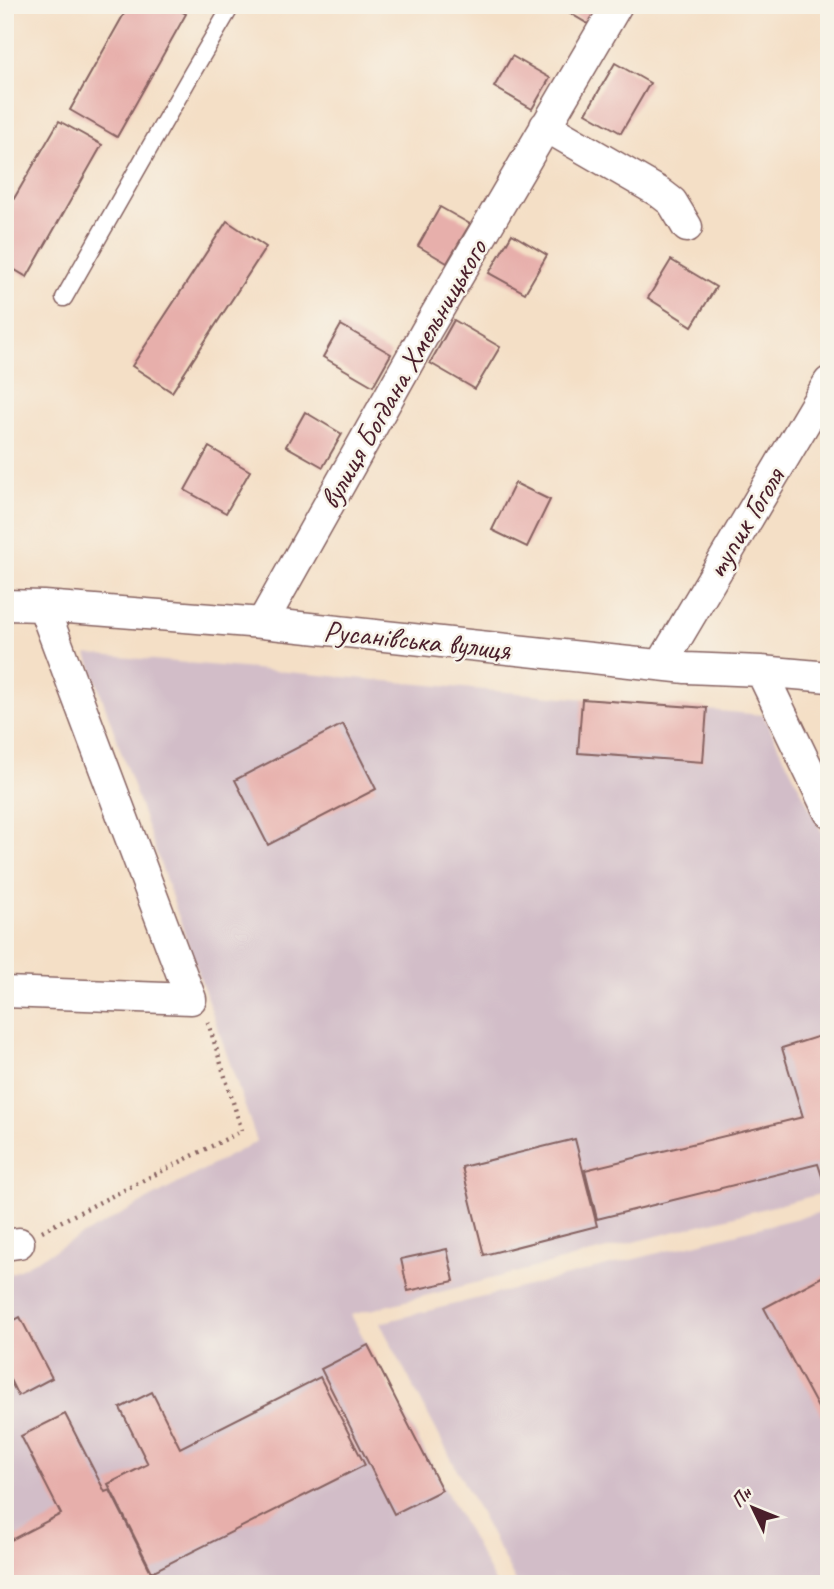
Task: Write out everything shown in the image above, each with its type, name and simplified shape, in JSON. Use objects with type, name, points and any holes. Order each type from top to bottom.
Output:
[{"type":"street","name":"вулиця Богдана Хмельницького","points":[[262,623],[426,331],[617,5]]},
{"type":"street","points":[[545,126],[659,192],[672,202],[687,227]]},
{"type":"street","name":"тупик Гоголя","points":[[661,665],[829,382]]},
{"type":"street","name":"Русанівська вулиця","points":[[5,605],[262,623],[686,668],[829,677]]},
{"type":"street","points":[[5,992],[191,999],[43,606]]},
{"type":"street","points":[[761,671],[829,812]]},
{"type":"lane","points":[[64,298],[232,5]]},
{"type":"path","points":[[12,1244],[242,1131],[208,1021],[191,999]]},
{"type":"shaded area","points":[[87,654],[763,715],[829,846],[829,1214],[820,1194],[351,1315],[496,1584],[5,1584],[5,1277],[257,1141]]},
{"type":"shaded area","points":[[826,1211],[829,1220],[829,1584],[517,1584],[380,1323]]},
{"type":"building","points":[[129,5],[170,5],[186,14],[117,137],[70,110]]},
{"type":"building","points":[[556,5],[601,5],[590,25]]},
{"type":"building","points":[[512,56],[550,78],[532,109],[494,87]]},
{"type":"building","points":[[615,63],[650,83],[621,133],[586,113]]},
{"type":"building","points":[[59,121],[102,145],[27,277],[5,264],[5,214]]},
{"type":"building","points":[[440,207],[470,224],[447,263],[418,246]]},
{"type":"building","points":[[227,221],[266,247],[172,392],[132,366]]},
{"type":"building","points":[[512,234],[547,255],[525,293],[489,273]]},
{"type":"building","points":[[671,260],[716,287],[692,326],[648,298]]},
{"type":"building","points":[[454,320],[500,347],[475,389],[430,363]]},
{"type":"building","points":[[341,325],[391,354],[373,386],[323,357]]},
{"type":"building","points":[[305,412],[342,434],[323,467],[286,446]]},
{"type":"building","points":[[209,447],[250,471],[226,513],[185,490]]},
{"type":"building","points":[[515,483],[550,500],[527,547],[492,530]]},
{"type":"building","points":[[582,699],[707,708],[703,762],[578,753]]},
{"type":"building","points":[[343,724],[376,789],[268,845],[235,780]]},
{"type":"building","points":[[829,1033],[829,1198],[818,1164],[597,1219],[585,1170],[803,1117],[782,1048]]},
{"type":"building","points":[[575,1139],[597,1226],[484,1255],[462,1167]]},
{"type":"building","points":[[447,1249],[454,1281],[408,1291],[401,1259]]},
{"type":"building","points":[[829,1273],[829,1428],[764,1308]]},
{"type":"building","points":[[20,1317],[52,1378],[18,1396],[5,1370],[5,1325]]},
{"type":"building","points":[[368,1345],[442,1490],[394,1514],[321,1369]]},
{"type":"building","points":[[320,1377],[365,1465],[152,1572],[108,1484],[148,1464],[120,1408],[152,1392],[180,1448]]},
{"type":"building","points":[[65,1414],[105,1492],[110,1490],[157,1584],[5,1584],[5,1543],[61,1514],[21,1436]]}]
